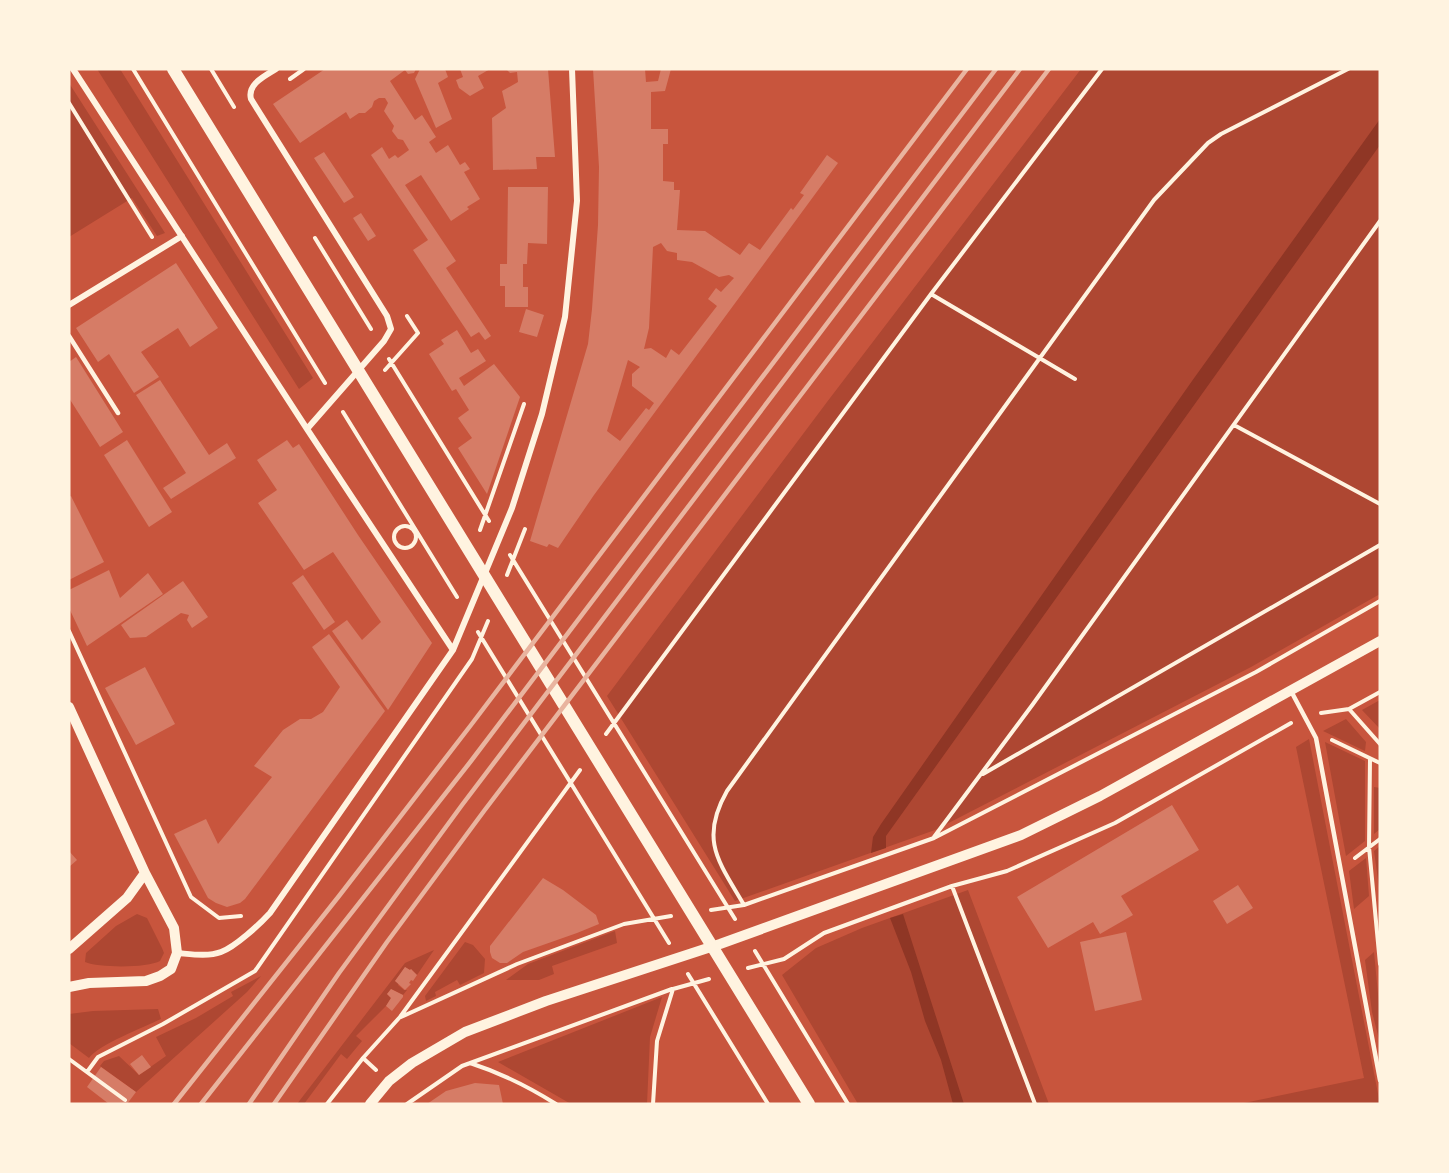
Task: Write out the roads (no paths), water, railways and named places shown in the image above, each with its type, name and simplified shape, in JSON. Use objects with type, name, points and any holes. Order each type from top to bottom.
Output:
[{"type":"main road","points":[[173,69],[806,1099]]},
{"type":"street","points":[[73,69],[453,650]]},
{"type":"street","points":[[276,69],[251,87],[249,92],[251,99],[387,316],[391,329],[384,341],[307,429]]},
{"type":"street","points":[[177,953],[221,952],[257,927],[270,913],[453,650],[512,508],[526,469],[555,367],[565,317],[577,201],[572,69]]},
{"type":"street","points":[[69,305],[182,236]]},
{"type":"street","points":[[370,1104],[389,1082],[412,1063],[465,1032],[546,1001],[720,944],[1021,835],[1100,796],[1380,641]]},
{"type":"street","points":[[69,707],[145,873],[174,928],[177,953],[171,969],[153,979],[89,983],[69,987]]},
{"type":"street","points":[[69,949],[127,898],[145,873]]},
{"type":"lane","points":[[69,336],[118,413]]},
{"type":"lane","points":[[1291,691],[1313,731],[1380,1080]]},
{"type":"railway","points":[[174,1104],[471,725],[967,69]]},
{"type":"railway","points":[[201,1104],[471,761],[996,69]]},
{"type":"railway","points":[[249,1104],[339,973],[462,805],[1020,69]]},
{"type":"railway","points":[[274,1104],[387,942],[484,811],[1049,69]]}]
